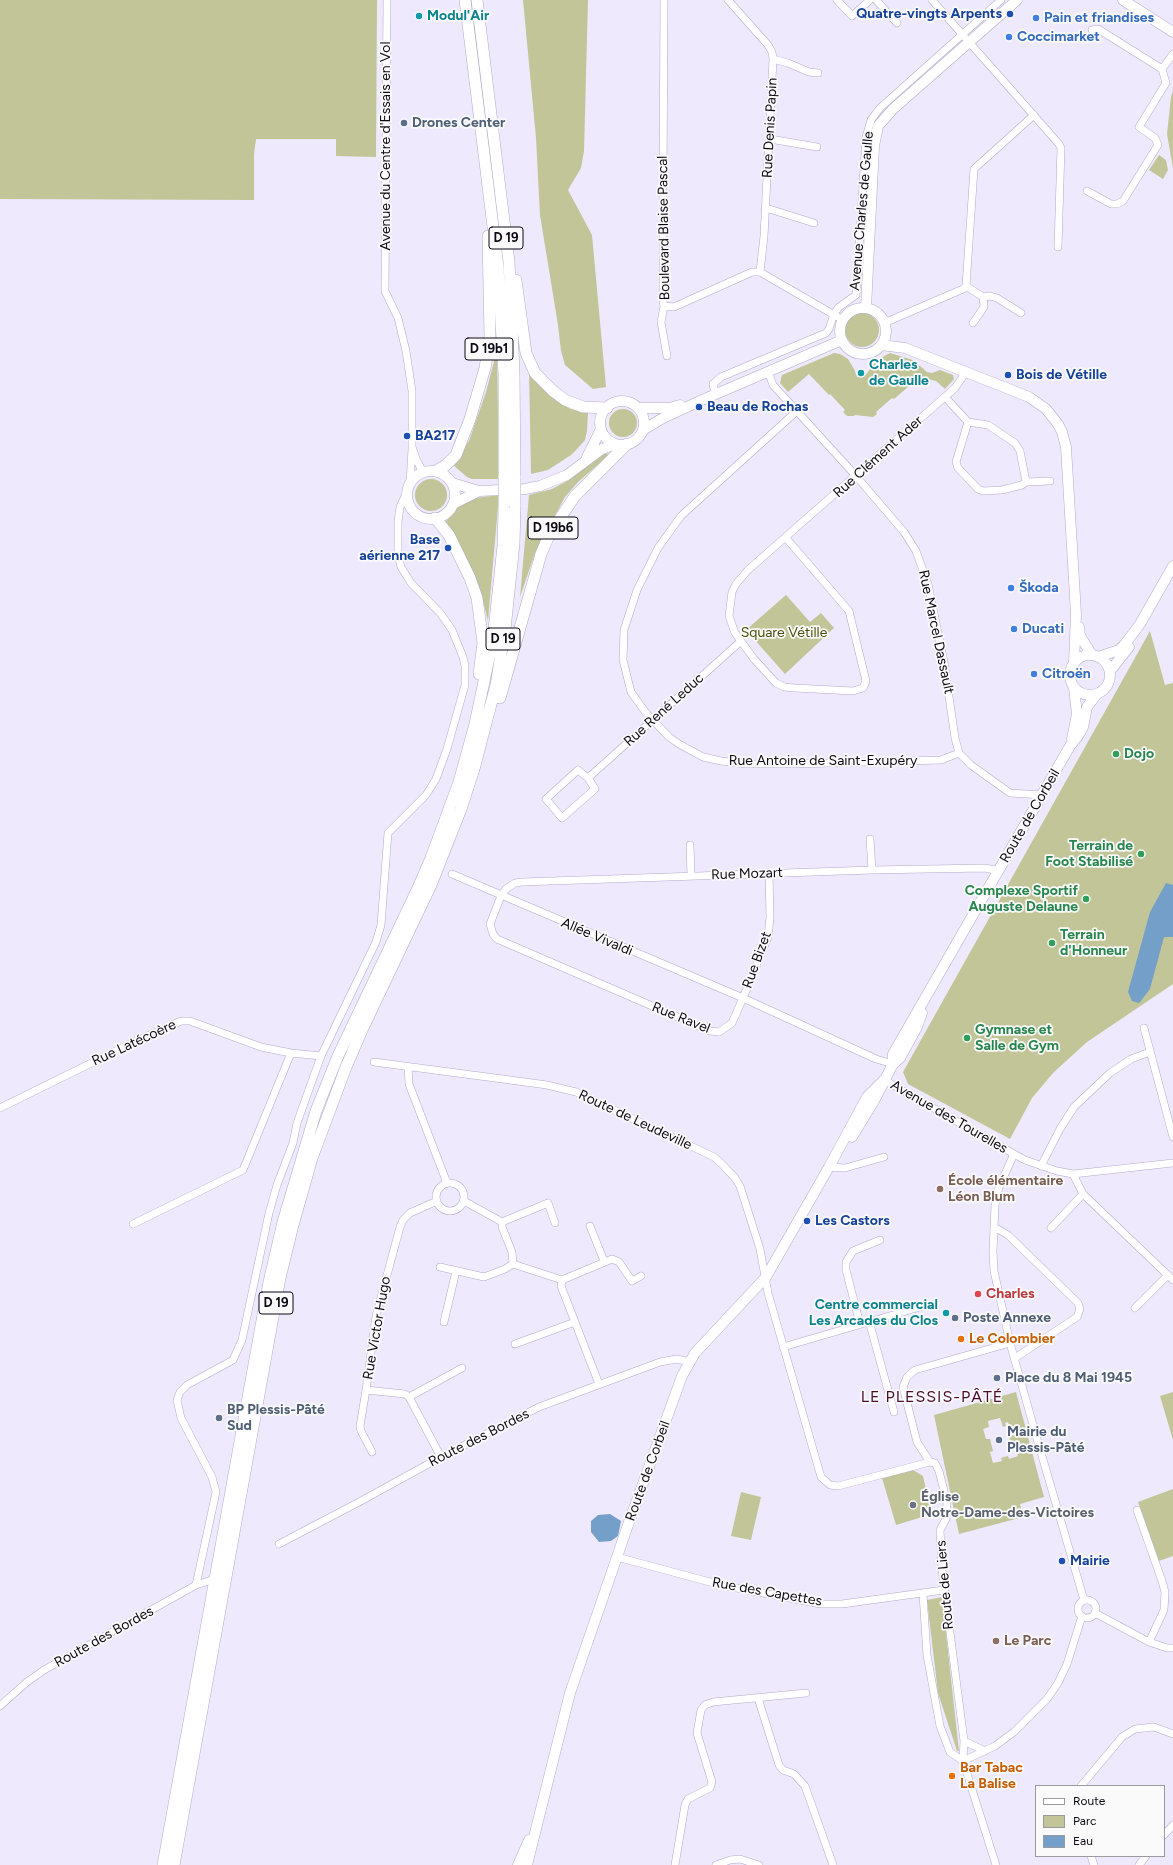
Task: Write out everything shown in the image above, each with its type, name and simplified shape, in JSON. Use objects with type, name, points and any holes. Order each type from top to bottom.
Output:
[{"type":"main road","name":"D 19","points":[[465,0],[498,267],[510,478]]},
{"type":"main road","name":"D 19","points":[[174,1865],[280,1278],[293,1225],[312,1158],[346,1067],[431,885],[461,810],[474,769],[496,685],[505,629],[514,544],[510,506],[510,478],[514,372],[509,262],[477,0]]},
{"type":"main road","points":[[477,0],[500,133],[520,318],[526,353],[535,372],[553,391],[565,400],[583,407],[607,408]]},
{"type":"main road","name":"D 19b1","points":[[436,471],[446,465],[456,455],[470,419],[486,368],[490,337],[488,236],[492,212]]},
{"type":"main road","name":"D 19b6","points":[[474,769],[483,758],[541,554],[550,533],[575,496],[621,444]]},
{"type":"main road","name":"D 19","points":[[163,1865],[269,1282],[300,1162],[316,1111],[338,1056],[431,858],[458,782],[475,724],[496,621],[503,546],[510,506]]},
{"type":"main road","points":[[435,518],[449,535],[470,578],[477,598],[483,643],[481,666],[470,717],[475,724]]},
{"type":"street","name":"Avenue du Centre d'Essais en Vol","points":[[387,0],[385,291],[398,318],[412,379],[412,447]]},
{"type":"street","name":"Boulevard Blaise Pascal","points":[[664,0],[664,306],[674,307],[752,272],[760,272]]},
{"type":"street","name":"Rue Denis Papin","points":[[728,0],[768,45],[772,52],[773,59],[766,208],[760,272]]},
{"type":"street","points":[[838,0],[852,16],[870,0]]},
{"type":"street","points":[[876,0],[897,23]]},
{"type":"street","points":[[932,0],[1057,140],[1061,148],[1058,248]]},
{"type":"street","name":"Avenue Charles de Gaulle","points":[[866,308],[874,146],[877,130],[885,117],[966,38],[1001,0]]},
{"type":"street","name":"Avenue Charles de Gaulle","points":[[714,394],[713,384],[721,377],[826,333],[834,314],[839,307],[854,298],[857,292],[866,137],[871,120],[880,108],[966,38],[1017,0]]},
{"type":"street","points":[[1124,0],[1173,32]]},
{"type":"street","points":[[1087,191],[1111,204],[1117,204],[1123,201],[1158,145],[1155,138],[1139,127],[1166,83],[1162,69],[1098,29],[1092,30]]},
{"type":"street","points":[[1162,69],[1173,54]]},
{"type":"street","points":[[773,59],[810,72],[818,73]]},
{"type":"street","points":[[884,323],[963,289],[966,286],[974,169],[1034,115]]},
{"type":"street","points":[[770,139],[817,147]]},
{"type":"street","points":[[766,208],[814,223]]},
{"type":"street","points":[[760,272],[843,320]]},
{"type":"street","points":[[966,286],[983,297],[990,296],[997,298],[1020,313]]},
{"type":"street","points":[[973,323],[984,307],[983,297]]},
{"type":"street","points":[[664,306],[662,322],[667,356]]},
{"type":"street","points":[[860,308],[866,308],[876,313],[884,323],[886,334],[881,345],[872,352],[860,354],[849,350],[842,340],[840,332],[843,320],[851,312],[860,308]]},
{"type":"street","points":[[886,334],[905,348]]},
{"type":"street","points":[[643,430],[663,418],[714,394],[842,340]]},
{"type":"street","points":[[881,345],[905,348],[1029,397],[1046,409],[1062,432],[1066,447],[1076,614],[1074,663],[1070,675],[1074,688],[1084,695],[1096,695],[1106,689],[1109,684],[1110,671],[1106,662],[1095,656],[1080,636],[1076,614]]},
{"type":"street","name":"Rue Marcel Dassault","points":[[768,371],[774,385],[798,410],[904,532],[916,551],[925,572],[944,662],[955,738],[959,753]]},
{"type":"street","name":"Rue Clément Ader","points":[[786,538],[849,611],[866,681],[863,688],[853,691],[795,688],[780,685],[773,680],[740,642],[735,633],[729,616],[732,592],[736,584],[748,570],[955,388],[966,372]]},
{"type":"street","points":[[945,397],[968,422],[988,425],[1015,443],[1020,451],[1026,482]]},
{"type":"street","points":[[621,444],[604,435],[601,429],[601,418],[607,408],[614,403],[626,401],[639,408],[670,408],[702,400]]},
{"type":"street","points":[[196,1585],[216,1492],[212,1477],[181,1418],[177,1400],[180,1392],[187,1385],[232,1360],[242,1340],[275,1192],[293,1143],[297,1123],[322,1056],[376,942],[381,925],[388,834],[426,795],[433,784],[447,749],[465,684],[465,666],[463,657],[452,630],[438,610],[411,583],[402,567],[398,555],[398,522],[400,507],[408,487],[416,476],[423,472],[436,471],[445,476],[452,483],[479,491],[525,489],[540,486],[567,475],[602,449],[637,440],[643,430],[644,422],[643,415],[639,408]]},
{"type":"street","name":"Rue Antoine de Saint-Exupéry","points":[[798,410],[681,516],[658,548],[642,577],[632,600],[624,630],[623,660],[631,692],[652,720],[669,737],[689,750],[710,759],[733,763],[793,764],[941,760],[959,753]]},
{"type":"street","points":[[968,422],[956,462],[958,468],[978,489],[984,491],[1002,490],[1022,485],[1026,482],[1050,481]]},
{"type":"street","points":[[584,461],[601,429]]},
{"type":"street","points":[[412,447],[423,472]]},
{"type":"street","points":[[412,447],[407,500],[411,509],[418,515],[426,518],[435,518],[443,515],[453,504],[479,491]]},
{"type":"street","points":[[452,483],[455,495],[453,504]]},
{"type":"street","points":[[1074,663],[1082,657],[1095,656],[1119,650],[1140,624],[1173,566]]},
{"type":"street","points":[[1110,671],[1130,646],[1136,636],[1140,624]]},
{"type":"street","name":"Rue René Leduc","points":[[588,778],[740,642]]},
{"type":"street","name":"Route de Corbeil","points":[[1070,746],[1077,714],[1074,688]]},
{"type":"street","name":"Route de Corbeil","points":[[527,1865],[570,1693],[617,1556],[680,1382],[690,1362],[708,1338],[766,1277],[867,1097],[884,1080],[893,1064],[900,1058],[917,1026],[930,991],[1070,746],[1083,728],[1087,707],[1096,695]]},
{"type":"street","points":[[959,753],[971,765],[1010,793],[1042,795]]},
{"type":"street","points":[[578,770],[588,778],[595,789],[562,818],[546,799],[578,770]]},
{"type":"street","points":[[870,839],[872,870]]},
{"type":"street","points":[[690,845],[691,876]]},
{"type":"street","name":"Rue Mozart","points":[[501,896],[511,885],[522,882],[872,870],[985,868],[999,871]]},
{"type":"street","name":"Allée Vivaldi","points":[[452,874],[743,998]]},
{"type":"street","name":"Rue Bizet","points":[[743,998],[768,936],[770,917],[769,874]]},
{"type":"street","name":"Rue Ravel","points":[[501,896],[490,924],[493,934],[497,939],[710,1031],[719,1032],[732,1023],[743,998]]},
{"type":"street","points":[[743,998],[876,1059],[893,1064]]},
{"type":"street","name":"Rue Latécoère","points":[[0,1108],[132,1043],[181,1021],[190,1021],[261,1047],[291,1053],[322,1056]]},
{"type":"street","points":[[1144,1028],[1173,1137]]},
{"type":"street","points":[[1041,1166],[1060,1129],[1074,1107],[1110,1073],[1131,1059],[1150,1052]]},
{"type":"street","points":[[133,1224],[243,1170],[291,1053]]},
{"type":"street","name":"Route de Leudeville","points":[[374,1062],[547,1085],[576,1092],[714,1157],[729,1171],[740,1186],[760,1249],[766,1277]]},
{"type":"street","points":[[408,1067],[409,1084],[446,1183]]},
{"type":"street","name":"Avenue des Tourelles","points":[[884,1080],[1014,1154],[1041,1166],[1057,1171],[1073,1174],[1173,1163]]},
{"type":"street","points":[[1014,1154],[999,1187],[995,1205],[993,1251],[994,1271],[1010,1343],[1062,1529],[1084,1600]]},
{"type":"street","points":[[829,1167],[845,1168],[884,1157]]},
{"type":"street","points":[[1073,1174],[1083,1194],[1170,1278],[1135,1308]]},
{"type":"street","points":[[446,1183],[454,1183],[461,1187],[464,1192],[464,1201],[457,1209],[443,1209],[437,1201],[438,1190],[446,1183]]},
{"type":"street","points":[[1050,1228],[1083,1194]]},
{"type":"street","name":"Rue Victor Hugo","points":[[409,1397],[405,1394],[366,1390],[376,1316],[403,1220],[410,1213],[437,1201]]},
{"type":"street","points":[[464,1201],[502,1222]]},
{"type":"street","points":[[502,1222],[548,1202],[555,1223]]},
{"type":"street","points":[[502,1222],[502,1227],[512,1252],[513,1264]]},
{"type":"street","points":[[590,1226],[604,1261]]},
{"type":"street","points":[[994,1227],[1013,1240],[1078,1303],[1080,1309],[1077,1317],[1015,1358]]},
{"type":"street","points":[[860,1324],[846,1270],[846,1262],[853,1251],[880,1240]]},
{"type":"street","points":[[513,1264],[562,1280],[604,1261],[616,1260],[632,1281],[641,1276]]},
{"type":"street","points":[[440,1267],[484,1277],[505,1269],[513,1264]]},
{"type":"street","points":[[444,1322],[456,1271]]},
{"type":"street","points":[[766,1277],[768,1293],[783,1347],[818,1470],[824,1481],[830,1485],[838,1486],[930,1462]]},
{"type":"street","points":[[562,1280],[561,1286],[599,1384]]},
{"type":"street","points":[[783,1347],[927,1305]]},
{"type":"street","points":[[869,1321],[894,1412]]},
{"type":"street","points":[[515,1344],[575,1322]]},
{"type":"street","name":"Route de Liers","points":[[996,1865],[963,1761],[964,1740],[944,1590],[940,1530],[946,1519],[947,1503],[939,1471],[935,1463],[930,1462],[917,1442],[902,1386],[907,1377],[915,1370],[1010,1343]]},
{"type":"street","name":"Route des Bordes","points":[[279,1544],[361,1501],[441,1456],[540,1407],[660,1362],[677,1359],[690,1362]]},
{"type":"street","points":[[441,1456],[409,1397],[462,1368]]},
{"type":"street","points":[[366,1390],[360,1426],[372,1452]]},
{"type":"street","points":[[1137,1510],[1162,1581],[1164,1592],[1164,1610],[1149,1642]]},
{"type":"street","name":"Rue des Capettes","points":[[617,1556],[699,1580],[821,1604],[842,1604],[944,1590]]},
{"type":"street","name":"Route des Bordes","points":[[0,1706],[27,1682],[44,1670],[196,1585],[215,1579]]},
{"type":"street","points":[[923,1594],[927,1656],[940,1726],[950,1752],[963,1761],[986,1751],[1014,1732],[1047,1699],[1058,1683],[1067,1664],[1082,1616]]},
{"type":"street","points":[[1084,1600],[1094,1603],[1096,1613]]},
{"type":"street","points":[[1084,1600],[1079,1606],[1078,1610],[1082,1616],[1089,1618],[1096,1613]]},
{"type":"street","points":[[1096,1613],[1149,1642],[1167,1648],[1173,1648]]},
{"type":"street","points":[[674,1865],[685,1805],[688,1799],[710,1788],[712,1782],[697,1733],[701,1710],[705,1705],[713,1702],[806,1693]]},
{"type":"street","points":[[758,1698],[779,1765],[783,1770],[794,1774],[805,1786],[833,1865]]},
{"type":"street","points":[[1082,1785],[1122,1737],[1135,1729],[1154,1727],[1173,1734]]},
{"type":"street","points":[[964,1740],[986,1751]]},
{"type":"street","name":"Route de Corbeil","points":[[518,1865],[540,1812]]},
{"type":"street","points":[[1165,1834],[1173,1825]]},
{"type":"street","points":[[1139,1865],[1145,1857]]},
{"type":"street","points":[[716,1865],[730,1860],[740,1859],[759,1865]]},
{"type":"green space","points":[[0,0],[377,0],[376,157],[336,156],[336,139],[256,139],[254,154],[254,200],[0,199]]},
{"type":"green space","points":[[523,0],[588,0],[584,151],[581,168],[568,190],[592,235],[606,387],[593,389],[565,365],[561,351],[540,215],[536,138]]},
{"type":"green space","points":[[1173,91],[1173,168],[1167,134]]},
{"type":"green space","points":[[1159,155],[1166,160],[1168,170],[1163,179],[1149,170]]},
{"type":"green space","points":[[859,313],[865,313],[874,318],[878,324],[878,336],[874,342],[865,347],[859,347],[850,342],[845,333],[845,327],[850,318]]},
{"type":"green space","points":[[497,350],[499,479],[472,479],[467,477],[453,465],[469,441],[486,392]]},
{"type":"green space","points":[[834,353],[840,354],[848,359],[857,377],[864,377],[877,360],[890,353],[913,360],[927,372],[932,373],[940,370],[953,375],[954,379],[945,389],[936,381],[928,379],[919,384],[916,380],[894,399],[892,398],[876,412],[877,414],[873,417],[855,415],[847,416],[843,412],[845,410],[809,374],[788,392],[780,383],[782,375]]},
{"type":"green space","points":[[529,371],[558,400],[570,409],[588,412],[585,440],[577,449],[571,455],[548,470],[531,474]]},
{"type":"green space","points":[[623,409],[633,413],[637,423],[633,433],[623,437],[613,433],[609,423],[613,413]]},
{"type":"green space","points":[[603,453],[610,454],[578,482],[565,497],[535,553],[520,597],[529,495],[552,489],[569,480]]},
{"type":"green space","points":[[428,479],[434,479],[444,486],[447,495],[446,501],[440,508],[434,511],[428,511],[418,504],[415,498],[415,492],[422,482]]},
{"type":"green space","points":[[499,495],[488,621],[482,597],[445,522],[455,512],[457,505],[475,498]]},
{"type":"green space","name":"Square Vétille","points":[[786,595],[810,622],[821,613],[834,628],[785,674],[746,630]]},
{"type":"green space","name":"Complexe Sportif Auguste Delaune","points":[[1150,631],[1165,685],[1173,683],[1173,984],[1087,1042],[1053,1073],[1032,1098],[1010,1139],[908,1084],[903,1072]]},
{"type":"green space","points":[[1016,1392],[1044,1497],[1020,1504],[1023,1517],[959,1534],[934,1415]],"holes":[[[1000,1418],[1003,1427],[1006,1426],[1005,1423],[1008,1422],[1011,1432],[1008,1433],[1012,1447],[1015,1447],[1018,1456],[1009,1459],[1008,1456],[1001,1458],[1002,1461],[993,1463],[990,1452],[993,1451],[990,1439],[986,1439],[983,1429],[989,1427],[988,1421]]]},
{"type":"green space","points":[[1173,1392],[1173,1440],[1160,1396]]},
{"type":"green space","points":[[913,1470],[923,1476],[932,1514],[896,1525],[882,1478]]},
{"type":"green space","points":[[1173,1489],[1173,1556],[1159,1561],[1138,1502]]},
{"type":"green space","points":[[741,1492],[761,1497],[751,1540],[731,1536]]},
{"type":"green space","points":[[942,1597],[959,1751],[957,1751],[938,1693],[927,1600]]},
{"type":"water","points":[[1166,883],[1173,885],[1173,937],[1164,937],[1150,989],[1139,1003],[1132,1001],[1128,992],[1150,912]]},
{"type":"water","points":[[610,1514],[621,1521],[618,1536],[611,1541],[599,1542],[591,1532],[591,1521],[598,1515]]},
{"type":"place","name":"Quatre-vingts Arpents","points":[[1010,14]]},
{"type":"place","name":"Modul'Air","points":[[419,16]]},
{"type":"place","name":"Pain et friandises","points":[[1036,18]]},
{"type":"place","name":"Coccimarket","points":[[1009,37]]},
{"type":"place","name":"Drones Center","points":[[404,123]]},
{"type":"place","name":"Charles de Gaulle","points":[[861,373]]},
{"type":"place","name":"Bois de Vétille","points":[[1008,375]]},
{"type":"place","name":"Beau de Rochas","points":[[699,407]]},
{"type":"place","name":"BA217","points":[[407,436]]},
{"type":"place","name":"Base aérienne 217","points":[[448,548]]},
{"type":"place","name":"Škoda","points":[[1011,588]]},
{"type":"place","name":"Ducati","points":[[1014,629]]},
{"type":"place","name":"Citroën","points":[[1034,674]]},
{"type":"place","name":"Dojo","points":[[1116,754]]},
{"type":"place","name":"Terrain de Foot Stabilisé","points":[[1141,854]]},
{"type":"place","name":"Complexe Sportif Auguste Delaune","points":[[1086,899]]},
{"type":"place","name":"Terrain d'Honneur","points":[[1052,943]]},
{"type":"place","name":"Gymnase et Salle de Gym","points":[[967,1038]]},
{"type":"place","name":"École élémentaire Léon Blum","points":[[940,1189]]},
{"type":"place","name":"Les Castors","points":[[807,1221]]},
{"type":"place","name":"Charles","points":[[978,1294]]},
{"type":"place","name":"Centre commercial Les Arcades du Clos","points":[[946,1313]]},
{"type":"place","name":"Poste Annexe","points":[[955,1318]]},
{"type":"place","name":"Le Colombier","points":[[961,1339]]},
{"type":"place","name":"Place du 8 Mai 1945","points":[[997,1378]]},
{"type":"place","name":"BP Plessis-Pâté Sud","points":[[219,1418]]},
{"type":"place","name":"Mairie du Plessis-Pâté","points":[[999,1440]]},
{"type":"place","name":"Église Notre-Dame-des-Victoires","points":[[913,1505]]},
{"type":"place","name":"Mairie","points":[[1062,1561]]},
{"type":"place","name":"Le Parc","points":[[996,1641]]},
{"type":"place","name":"Bar Tabac La Balise","points":[[952,1776]]},
{"type":"district","name":"LE PLESSIS-PÂTÉ","points":[[932,1397]]}]
